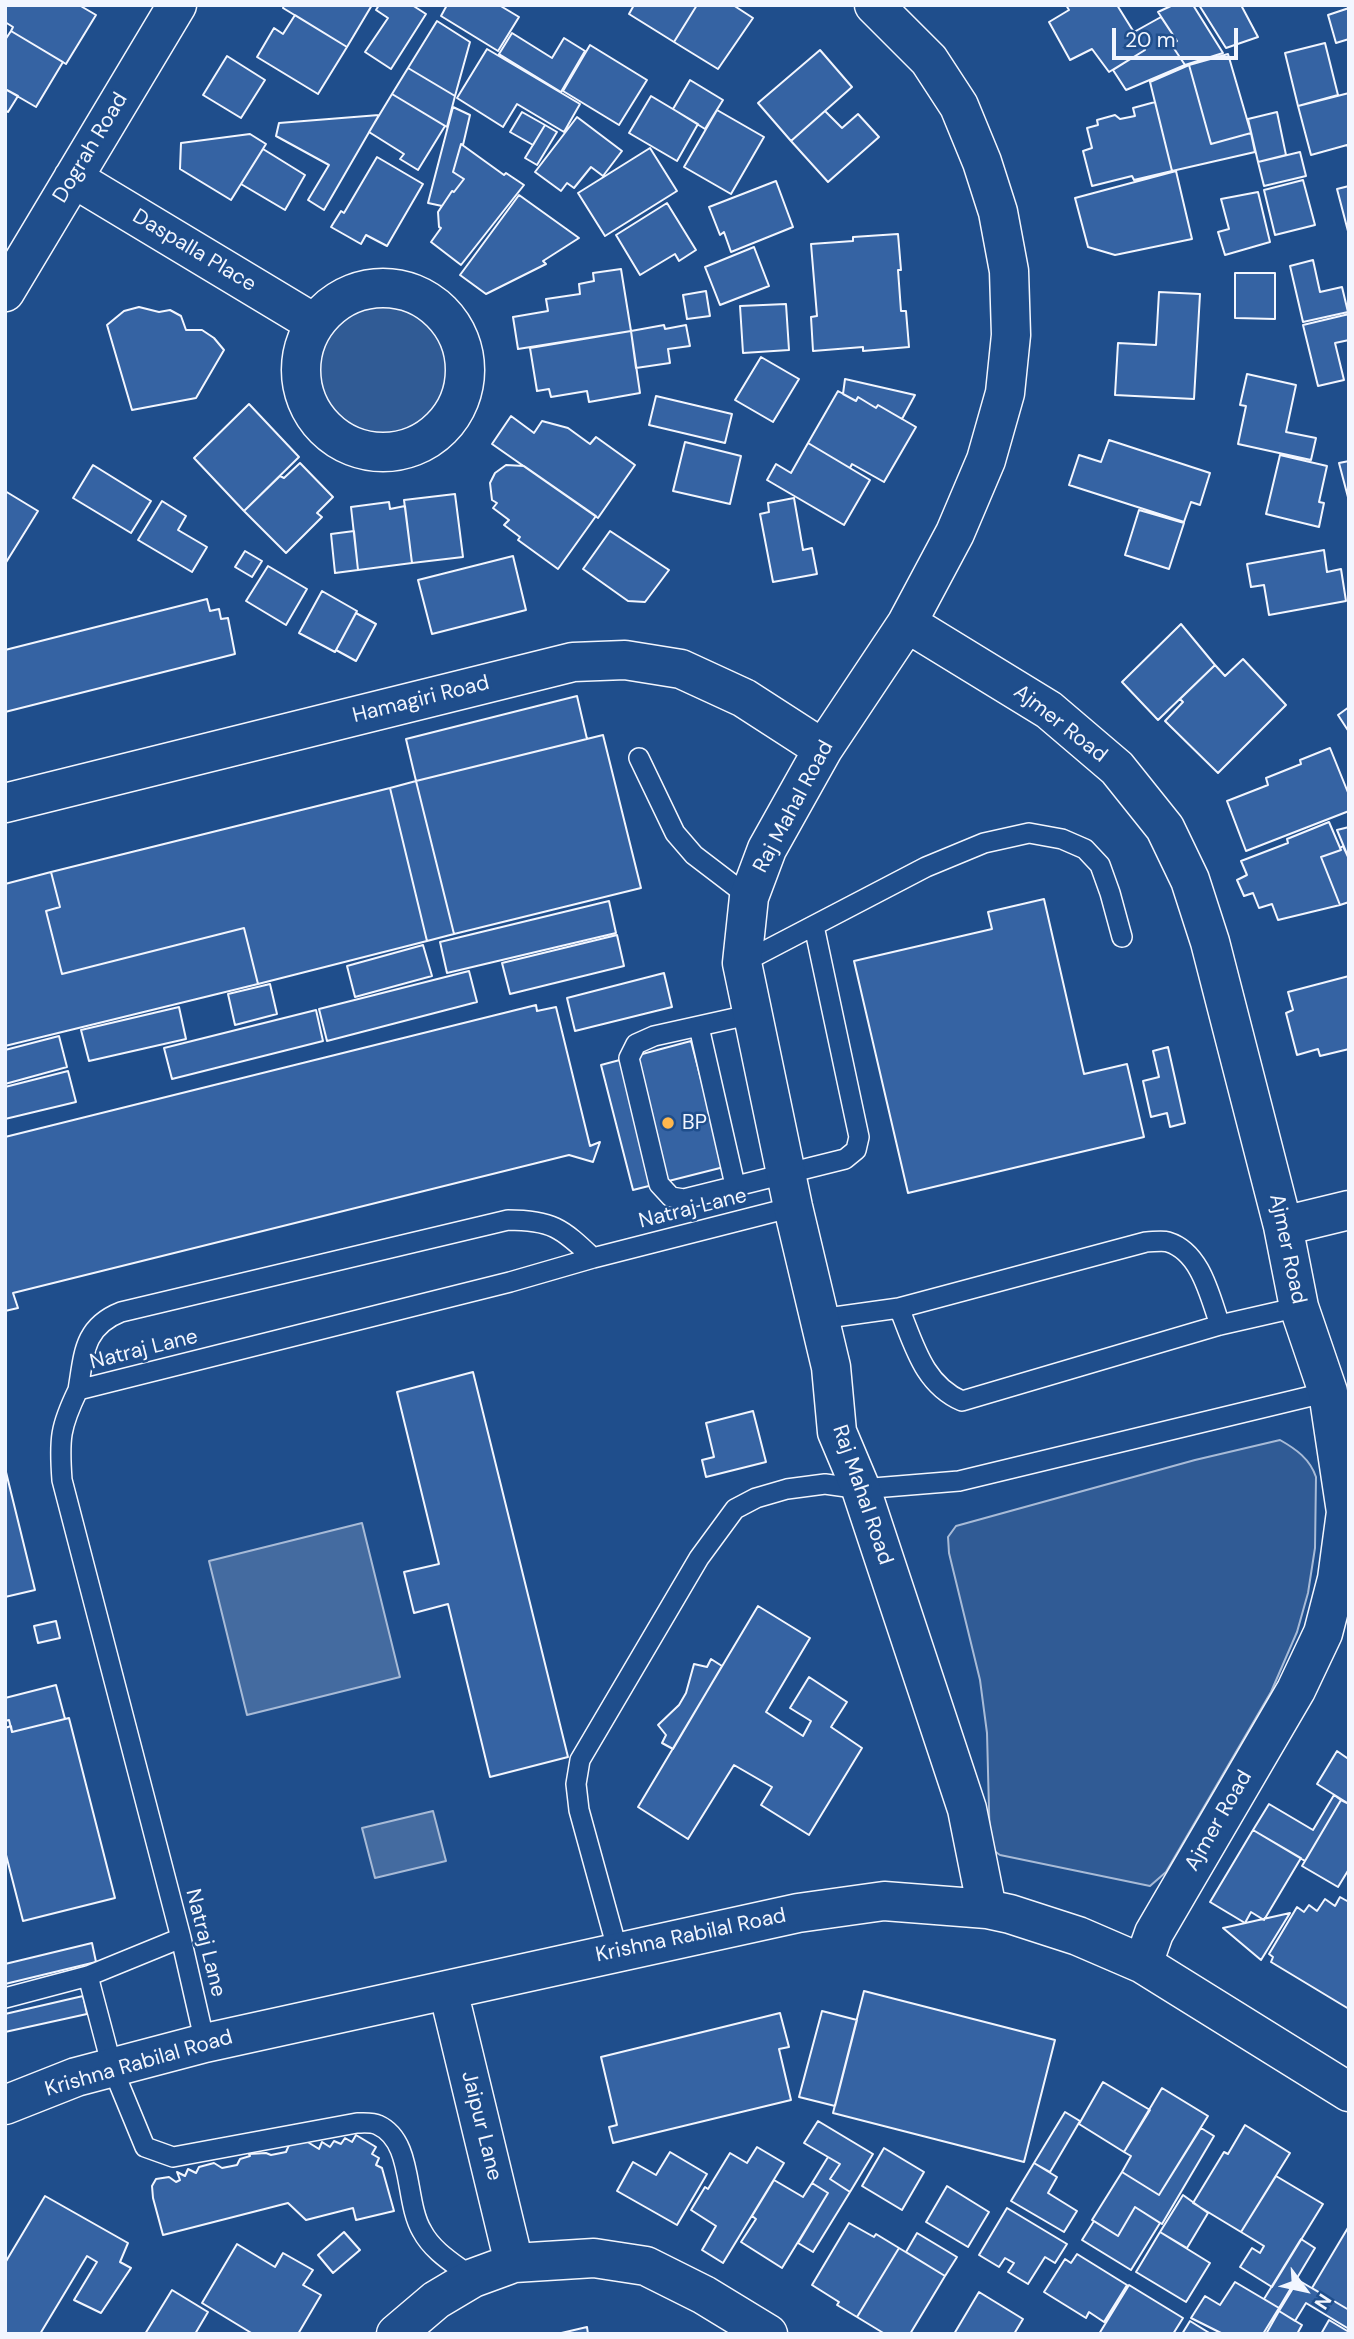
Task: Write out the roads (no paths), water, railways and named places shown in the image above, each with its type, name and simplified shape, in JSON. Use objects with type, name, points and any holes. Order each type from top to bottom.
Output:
[{"type":"street","name":"Dograh Road","points":[[5,292],[177,5]]},
{"type":"street","name":"Raj Mahal Road","points":[[874,5],[929,60],[959,106],[982,162],[998,212],[1009,271],[1011,335],[1005,393],[986,460],[955,533],[907,622],[823,749],[767,849],[749,897],[742,963],[831,1367],[837,1432],[861,1489],[967,1809],[987,1909]]},
{"type":"street","name":"Daspalla Place","points":[[74,178],[314,323]]},
{"type":"street","points":[[385,287],[405,290],[424,298],[441,310],[454,327],[462,346],[465,366],[464,387],[457,406],[445,424],[420,443],[391,452],[370,452],[350,446],[332,436],[317,421],[307,403],[301,383],[300,362],[314,323],[328,308],[345,296],[365,289],[385,287]]},
{"type":"street","name":"Ajmer Road","points":[[907,622],[1049,710],[1117,768],[1165,828],[1190,880],[1210,942],[1283,1226],[1299,1307],[1328,1392],[1346,1512],[1337,1579],[1323,1633],[1296,1690],[1154,1933],[1143,1964]]},
{"type":"street","name":"Hamagiri Road","points":[[5,803],[573,662],[625,660],[681,668],[744,698],[823,749]]},
{"type":"street","points":[[1283,1226],[1349,1210]]},
{"type":"street","name":"Krishna Rabilal Road","points":[[5,2105],[76,2077],[205,2043],[798,1913],[884,1901],[987,1909],[1077,1936],[1143,1964],[1349,2092]]},
{"type":"street","name":"Jaipur Lane","points":[[448,1990],[514,2263]]},
{"type":"street","points":[[396,2334],[436,2300],[473,2278],[514,2263],[594,2258],[646,2266],[704,2295],[768,2334]]},
{"type":"lane","points":[[639,758],[675,833],[694,855],[749,897]]},
{"type":"lane","points":[[742,963],[926,867],[984,843],[1028,833],[1062,839],[1085,849],[1100,866],[1122,937]]},
{"type":"lane","points":[[753,1014],[654,1036],[636,1044],[629,1058],[659,1184],[671,1197],[684,1199],[735,1185],[790,1190],[845,1160],[856,1150],[859,1138],[814,926]]},
{"type":"lane","points":[[699,1027],[735,1185]]},
{"type":"lane","name":"Natraj Lane","points":[[205,2043],[181,1938],[62,1480],[59,1445],[65,1416],[78,1390],[510,1282],[593,1258],[790,1190]]},
{"type":"lane","points":[[78,1390],[87,1340],[110,1317],[121,1312],[508,1220],[535,1220],[557,1228],[593,1258]]},
{"type":"lane","points":[[820,1319],[898,1308],[1146,1242],[1167,1242],[1187,1252],[1199,1271],[1220,1325]]},
{"type":"lane","points":[[898,1308],[921,1361],[934,1383],[948,1395],[962,1401],[1220,1325],[1299,1307]]},
{"type":"lane","points":[[618,1952],[579,1810],[576,1784],[580,1760],[699,1558],[735,1509],[756,1498],[787,1489],[825,1484],[861,1489],[958,1481],[1328,1392]]},
{"type":"lane","points":[[5,1997],[88,1976],[181,1938]]},
{"type":"lane","points":[[88,1976],[112,2067],[145,2147],[173,2157],[356,2123],[375,2124],[386,2130],[402,2153],[416,2219],[422,2233],[434,2248],[473,2278]]},
{"type":"place","name":"BP","points":[[668,1123]]}]
